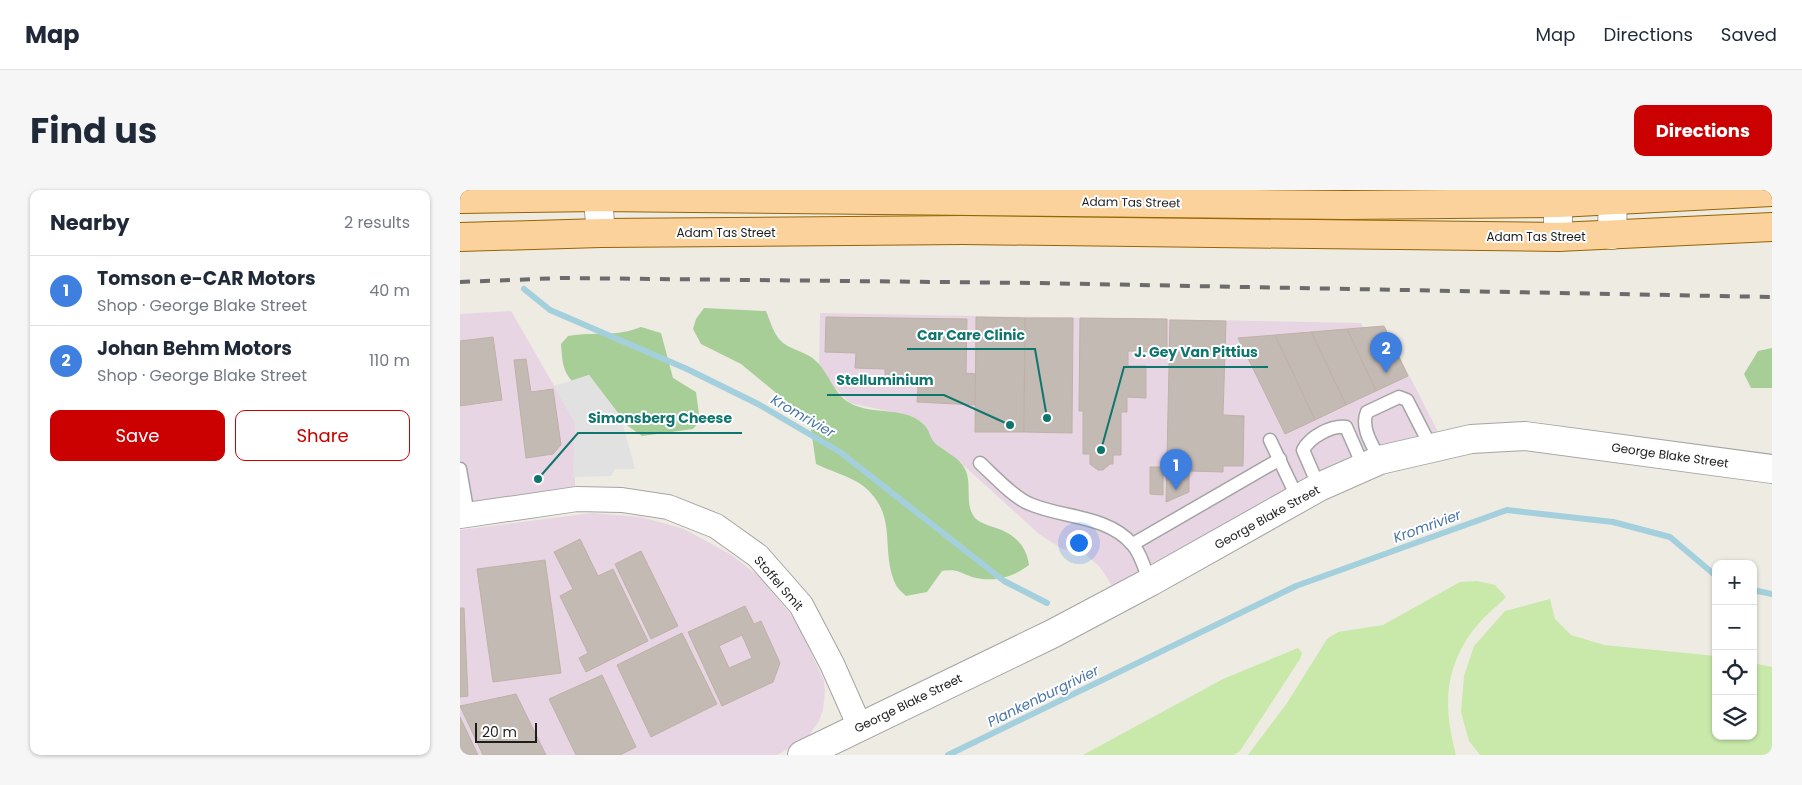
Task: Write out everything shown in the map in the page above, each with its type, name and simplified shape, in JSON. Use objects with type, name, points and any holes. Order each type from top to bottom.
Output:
[{"type":"main road","name":"Adam Tas Street","points":[[460,199],[598,194],[1346,206],[1558,196],[1772,192]]},
{"type":"main road","name":"Adam Tas Street","points":[[460,237],[601,233],[963,230],[1558,237],[1612,236],[1772,227]]},
{"type":"street","points":[[598,194],[601,233]]},
{"type":"street","points":[[1612,236],[1613,195]]},
{"type":"street","points":[[1558,196],[1558,237]]},
{"type":"street","name":"George Blake Street","points":[[802,755],[1052,634],[1150,582],[1309,493],[1372,464],[1431,447],[1471,439],[1525,436],[1772,468]]},
{"type":"street","name":"Stoffel Smit","points":[[464,515],[577,499],[622,500],[668,507],[716,526],[758,556],[801,606],[832,664],[860,727]]},
{"type":"lane","points":[[1372,464],[1364,418],[1367,412],[1399,397],[1408,400],[1431,447]]},
{"type":"lane","points":[[1309,493],[1303,450],[1308,440],[1338,426],[1346,427],[1372,464]]},
{"type":"lane","points":[[1270,440],[1280,459],[1309,493]]},
{"type":"lane","points":[[1133,544],[1280,459]]},
{"type":"lane","points":[[980,463],[1029,504],[1087,519],[1112,530],[1133,544],[1150,582]]},
{"type":"lane","points":[[460,469],[464,515]]},
{"type":"shaded area","points":[[511,311],[575,422],[575,487],[460,503],[460,314]]},
{"type":"shaded area","points":[[820,313],[1361,323],[1364,328],[1384,326],[1438,432],[1380,446],[1329,466],[1112,586],[1100,567],[1085,554],[1062,549],[1039,534],[961,463],[934,442],[930,436],[892,412],[850,403],[832,385],[819,364]]},
{"type":"shaded area","points":[[589,375],[621,418],[635,469],[615,469],[611,476],[573,477],[575,423],[554,386]]},
{"type":"shaded area","points":[[592,513],[641,517],[684,529],[730,554],[759,576],[797,622],[824,681],[823,710],[819,721],[807,738],[777,755],[460,755],[460,530]]},
{"type":"green space","points":[[704,308],[766,311],[779,339],[787,346],[813,358],[844,399],[859,407],[900,413],[919,420],[926,427],[935,443],[964,466],[968,477],[969,502],[972,514],[984,524],[1000,529],[1017,540],[1025,551],[1029,565],[1009,576],[995,579],[980,579],[960,572],[942,571],[927,592],[906,596],[897,586],[891,572],[885,520],[874,496],[857,482],[816,464],[811,429],[798,411],[741,364],[701,344],[693,329],[696,319]]},
{"type":"green space","points":[[641,327],[661,333],[673,378],[696,392],[700,421],[693,429],[642,436],[628,426],[589,375],[572,381],[566,373],[561,344],[568,336],[622,332]]},
{"type":"green space","points":[[1772,348],[1772,388],[1751,388],[1744,374],[1758,351]]},
{"type":"green space","points":[[1477,581],[1495,585],[1506,597],[1471,633],[1455,662],[1451,677],[1448,707],[1456,755],[1248,755],[1287,703],[1327,639],[1338,632],[1383,625],[1460,582]]},
{"type":"green space","points":[[1550,599],[1555,619],[1571,635],[1604,645],[1712,656],[1712,740],[1757,740],[1757,664],[1772,667],[1772,755],[1480,755],[1469,741],[1461,712],[1464,676],[1474,646],[1505,611]]},
{"type":"green space","points":[[1298,648],[1302,653],[1300,659],[1240,751],[1234,755],[1083,755],[1223,679]]},
{"type":"building","points":[[826,317],[967,319],[966,373],[976,374],[975,405],[917,402],[918,386],[885,385],[885,369],[855,368],[856,353],[825,352]]},
{"type":"building","points":[[976,317],[1025,318],[1024,432],[975,432]]},
{"type":"building","points":[[1025,318],[1073,318],[1072,433],[1024,432]]},
{"type":"building","points":[[1080,318],[1167,319],[1167,352],[1128,351],[1128,366],[1146,366],[1146,398],[1127,397],[1127,412],[1121,412],[1121,455],[1113,455],[1113,464],[1110,464],[1103,470],[1098,470],[1090,464],[1090,454],[1083,454],[1083,411],[1079,411]]},
{"type":"building","points":[[1170,320],[1226,321],[1223,415],[1244,416],[1243,466],[1223,466],[1223,472],[1189,471],[1189,492],[1166,502]]},
{"type":"building","points":[[1384,326],[1408,376],[1376,391],[1347,329]]},
{"type":"building","points":[[1347,329],[1376,391],[1346,405],[1311,332]]},
{"type":"building","points":[[1311,332],[1346,405],[1315,420],[1275,335]]},
{"type":"building","points":[[1275,335],[1315,420],[1285,434],[1238,338]]},
{"type":"building","points":[[493,337],[502,400],[460,406],[460,341]]},
{"type":"building","points":[[526,359],[531,392],[553,389],[561,445],[553,454],[526,458],[514,360]]},
{"type":"building","points":[[1150,467],[1163,467],[1163,495],[1150,494]]},
{"type":"building","points":[[580,539],[598,576],[613,569],[648,641],[586,672],[579,658],[588,653],[560,596],[573,589],[554,552]]},
{"type":"building","points":[[641,551],[678,626],[651,639],[615,564]]},
{"type":"building","points":[[545,560],[561,673],[493,682],[477,569]]},
{"type":"building","points":[[745,606],[754,624],[761,621],[780,663],[773,682],[722,706],[688,632]],"holes":[[[742,635],[752,658],[729,668],[719,646]]]},
{"type":"building","points":[[460,608],[464,608],[468,696],[460,697]]},
{"type":"building","points":[[682,633],[717,704],[651,737],[617,665]]},
{"type":"building","points":[[602,675],[636,747],[620,755],[576,755],[549,699]]},
{"type":"building","points":[[516,694],[546,755],[483,755],[460,706]]},
{"type":"building","points":[[460,717],[478,755],[460,755]]},
{"type":"waterway","name":"Kromrivier","points":[[524,289],[550,310],[687,369],[758,404],[840,452],[1004,581],[1047,603]]},
{"type":"waterway","name":"Kromrivier","points":[[948,755],[1296,586],[1507,510],[1613,522],[1670,537],[1712,573]]},
{"type":"waterway","name":"Kromrivier","points":[[1757,591],[1772,594]]},
{"type":"railway","points":[[460,282],[562,278],[1035,283],[1772,297]]},
{"type":"place","name":"Johan Behm Motors","points":[[1386,373]]},
{"type":"place","name":"Car Care Clinic","points":[[1047,418]]},
{"type":"place","name":"Stelluminium","points":[[1010,425]]},
{"type":"place","name":"J. Gey Van Pittius","points":[[1101,450]]},
{"type":"place","name":"Simonsberg Cheese","points":[[538,479]]},
{"type":"place","name":"Tomson e-CAR Motors","points":[[1176,490]]},
{"type":"water label","name":"Plankenburgrivier","points":[[1043,696]]}]
